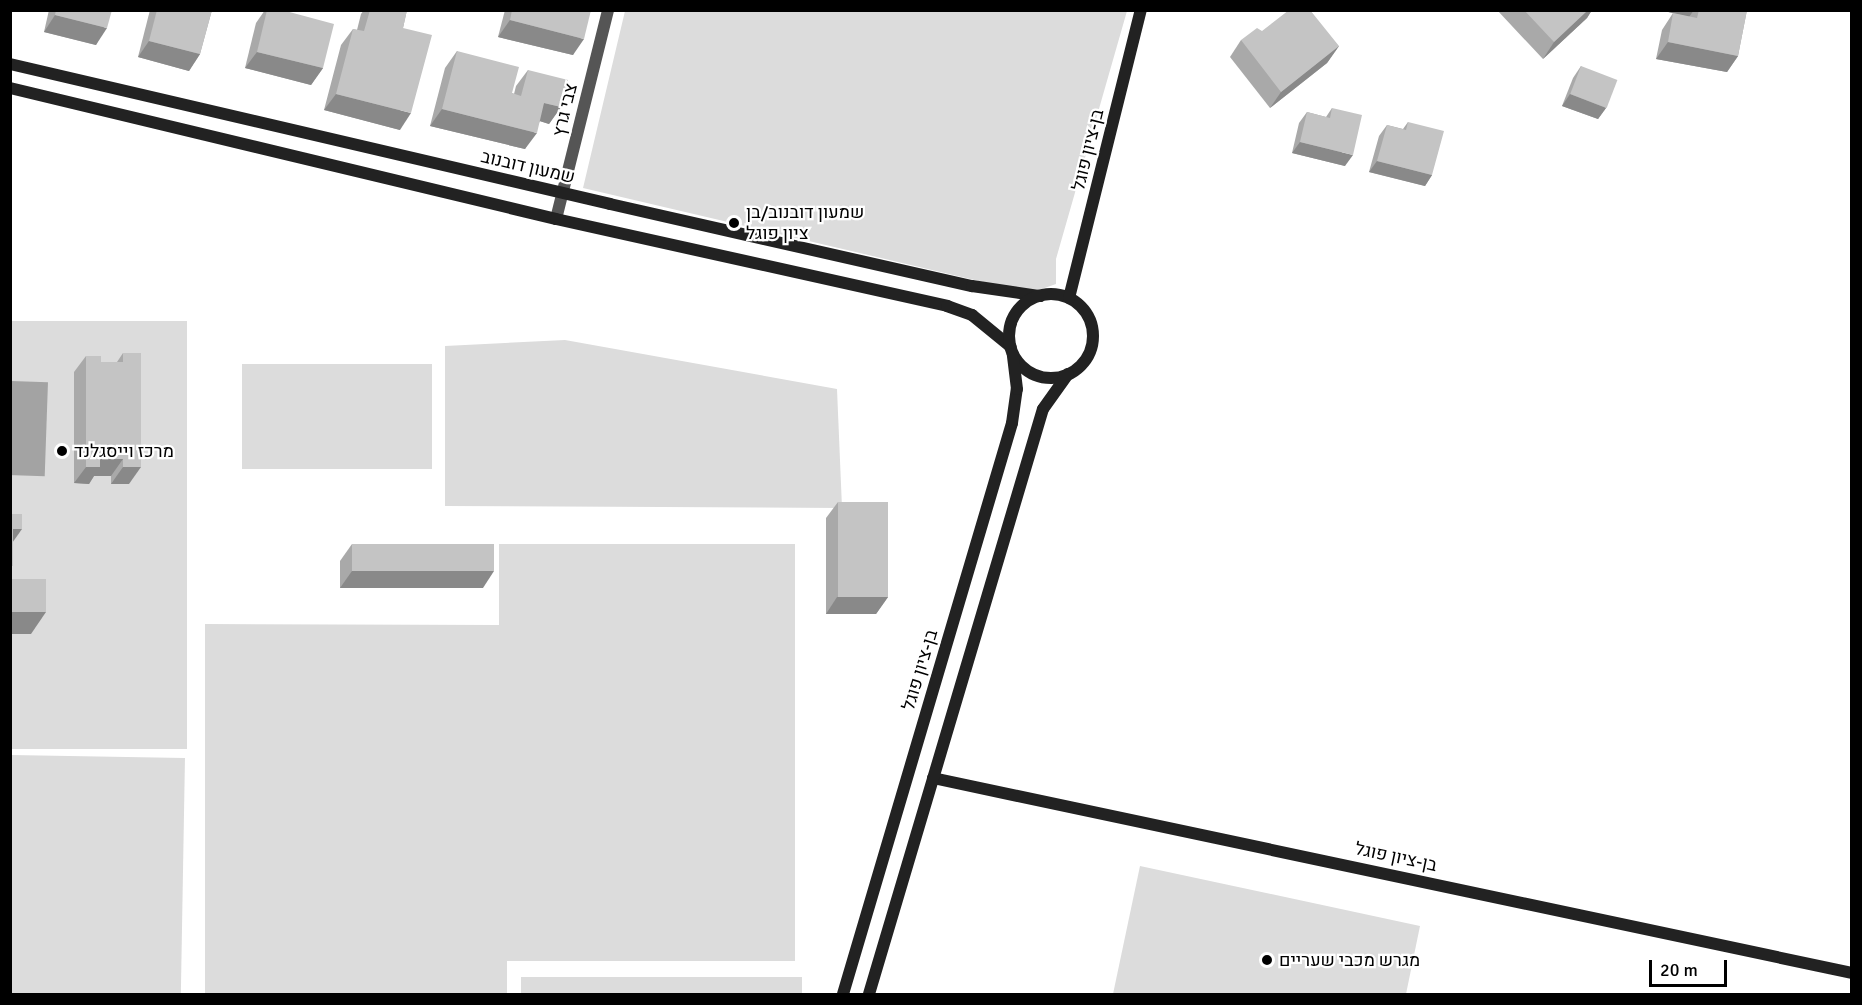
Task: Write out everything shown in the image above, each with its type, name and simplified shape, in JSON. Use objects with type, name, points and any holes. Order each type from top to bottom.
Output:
[{"type":"street","name":"צבי גרץ","points":[[556,219],[608,10]]},
{"type":"street","name":"בן-ציון פוגל","points":[[1069,298],[1141,10]]},
{"type":"street","name":"שמעון דובנוב","points":[[10,64],[972,286],[1040,296]]},
{"type":"street","points":[[10,88],[556,219],[947,306],[972,315],[1012,350],[1036,375],[1052,378],[1068,374]]},
{"type":"street","points":[[869,994],[1043,409],[1068,374],[1085,362],[1094,336],[1089,316],[1069,298],[1040,296],[1016,312],[1011,325],[1012,350]]},
{"type":"street","name":"בן-ציון פוגל","points":[[843,994],[1012,423],[1017,389],[1012,350]]},
{"type":"street","name":"בן-ציון פוגל","points":[[933,778],[1851,973]]},
{"type":"shaded area","points":[[625,11],[1127,11],[1056,259],[1056,284],[1030,293],[583,188]]},
{"type":"shaded area","points":[[10,321],[187,321],[187,749],[10,749]]},
{"type":"shaded area","points":[[565,340],[837,389],[842,508],[445,506],[445,346]]},
{"type":"shaded area","points":[[242,364],[432,364],[432,469],[242,469]]},
{"type":"shaded area","points":[[11,381],[48,382],[45,476],[10,475]]},
{"type":"shaded area","points":[[499,544],[795,544],[795,961],[507,961],[507,994],[205,994],[205,624],[499,625]]},
{"type":"shaded area","points":[[11,755],[185,758],[181,994],[10,994]]},
{"type":"shaded area","name":"מגרש מכבי שעריים","points":[[1140,866],[1420,926],[1406,994],[1113,994]]},
{"type":"shaded area","points":[[521,977],[802,977],[802,994],[521,994]]},
{"type":"building","points":[[56,10],[112,10],[107,28],[55,15]]},
{"type":"building","points":[[157,10],[212,10],[200,54],[149,41]]},
{"type":"building","points":[[267,10],[282,10],[334,24],[323,68],[257,52]]},
{"type":"building","points":[[370,10],[407,10],[403,28],[432,35],[411,113],[336,94],[353,29],[364,31]]},
{"type":"building","points":[[512,10],[591,10],[584,39],[510,20]]},
{"type":"building","points":[[1289,10],[1310,10],[1339,46],[1281,92],[1241,40],[1257,28],[1262,31]]},
{"type":"building","points":[[1524,10],[1588,10],[1554,42]]},
{"type":"building","points":[[1699,10],[1747,10],[1738,56],[1668,42],[1673,13],[1697,18]]},
{"type":"building","points":[[457,51],[519,67],[512,93],[521,96],[528,70],[568,80],[561,107],[544,103],[537,133],[442,109]]},
{"type":"building","points":[[1581,66],[1617,80],[1607,108],[1570,94]]},
{"type":"building","points":[[1332,108],[1362,115],[1353,155],[1300,142],[1307,112],[1330,118]]},
{"type":"building","points":[[1408,122],[1444,131],[1432,175],[1377,161],[1387,125],[1406,130]]},
{"type":"building","points":[[123,353],[141,353],[141,467],[123,467],[123,459],[100,459],[100,467],[86,467],[86,356],[101,356],[101,362],[123,362]]},
{"type":"building","points":[[838,502],[888,502],[888,597],[838,597]]},
{"type":"building","points":[[10,514],[22,514],[22,529],[13,529],[13,566],[10,566]]},
{"type":"building","points":[[352,544],[494,544],[494,571],[352,571]]},
{"type":"building","points":[[10,579],[46,579],[46,612],[11,612],[11,701],[10,701]]},
{"type":"place","name":"שמעון דובנוב/בן ציון פוגל","points":[[734,223]]},
{"type":"place","name":"מרכז וייסגלנד","points":[[62,451]]},
{"type":"place","name":"מגרש מכבי שעריים","points":[[1267,960]]}]
